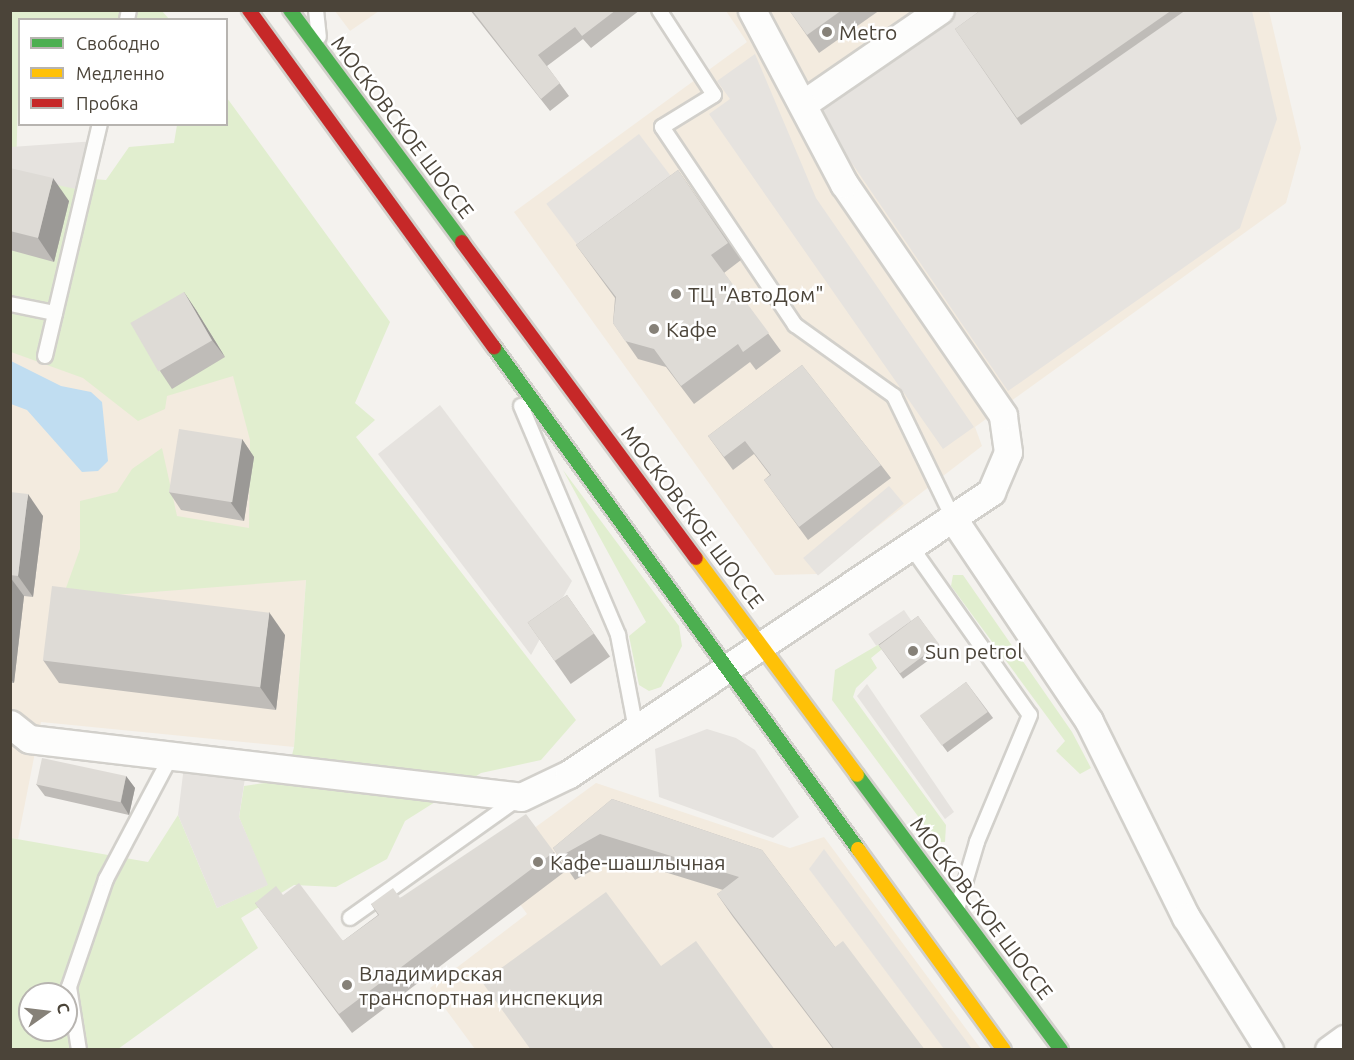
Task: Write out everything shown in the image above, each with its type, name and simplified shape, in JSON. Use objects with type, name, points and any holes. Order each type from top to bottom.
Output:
[{"type":"highway","points":[[249,10],[729,668],[1004,1050]]},
{"type":"highway","name":"МОСКОВСКОЕ ШОССЕ","points":[[290,10],[1061,1050]]},
{"type":"street","points":[[10,724],[29,739],[521,797],[569,774],[954,520],[991,492],[1008,452],[1003,414],[844,184],[752,10]]},
{"type":"street","points":[[803,104],[940,10]]},
{"type":"street","points":[[954,520],[1089,721],[1186,917],[1269,1050]]},
{"type":"street","points":[[1329,1050],[1344,1039]]},
{"type":"lane","points":[[316,10],[320,51]]},
{"type":"lane","points":[[659,10],[714,95],[662,126],[795,325],[894,396],[954,520]]},
{"type":"lane","points":[[45,356],[100,126]]},
{"type":"lane","points":[[10,304],[56,313]]},
{"type":"lane","points":[[485,334],[618,635],[636,729]]},
{"type":"lane","points":[[912,548],[1030,715],[977,842],[957,910]]},
{"type":"lane","points":[[79,1050],[69,987],[106,879],[171,756]]},
{"type":"lane","points":[[350,918],[521,797]]},
{"type":"shaded area","points":[[335,11],[379,11],[350,31]]},
{"type":"shaded area","points":[[726,11],[1269,11],[1301,148],[1286,203],[975,427],[982,446],[816,574],[775,575],[514,212],[747,42]]},
{"type":"shaded area","points":[[912,11],[1252,11],[1277,119],[1240,228],[1008,391],[801,89]]},
{"type":"shaded area","points":[[755,54],[816,198],[974,427],[943,449],[709,114],[730,99],[717,81]]},
{"type":"shaded area","points":[[639,134],[684,193],[591,263],[546,204]]},
{"type":"shaded area","points":[[96,141],[85,191],[11,175],[11,147]]},
{"type":"shaded area","points":[[11,175],[85,191],[191,286],[244,363],[306,579],[294,747],[41,722],[18,839],[11,838]]},
{"type":"shaded area","points":[[440,405],[572,581],[531,655],[378,454]]},
{"type":"shaded area","points":[[889,486],[904,504],[818,576],[803,558]]},
{"type":"shaded area","points":[[904,610],[912,622],[876,646],[868,634]]},
{"type":"shaded area","points":[[867,684],[954,812],[945,819],[857,696]]},
{"type":"shaded area","points":[[707,729],[736,738],[755,750],[799,817],[773,838],[659,797],[655,749]]},
{"type":"shaded area","points":[[185,758],[247,765],[239,817],[268,885],[217,908],[178,815]]},
{"type":"shaded area","points":[[596,783],[790,848],[824,837],[981,1049],[475,1049],[430,988],[527,914],[489,861]]},
{"type":"shaded area","points":[[824,849],[972,1049],[944,1049],[809,869]]},
{"type":"green space","points":[[10,11],[162,11],[168,18],[18,18],[16,173],[106,180],[129,147],[174,143],[177,126],[228,126],[228,99],[390,322],[355,403],[375,420],[356,437],[576,720],[541,760],[481,773],[405,821],[387,859],[336,887],[294,885],[241,918],[258,948],[118,1049],[11,1049],[11,838],[148,862],[178,815],[217,908],[267,885],[239,817],[244,786],[286,780],[294,747],[306,580],[62,599],[80,549],[80,501],[117,492],[132,469],[162,448],[177,516],[249,528],[250,440],[233,376],[167,396],[165,409],[138,421],[83,378],[11,352],[11,250],[54,261],[11,187]]},
{"type":"green space","points":[[563,470],[679,626],[682,646],[661,687],[649,691],[639,685],[629,636],[646,622]]},
{"type":"green space","points":[[953,575],[963,575],[1072,732],[1091,768],[1080,774],[1056,751],[1065,741],[951,586]]},
{"type":"green space","points":[[912,625],[871,658],[877,668],[856,688],[853,697],[946,825],[945,842],[937,842],[832,700],[835,670]]},
{"type":"water","points":[[11,361],[61,386],[91,392],[102,402],[108,461],[98,471],[82,472],[27,410],[11,404]]},
{"type":"building","points":[[472,10],[616,10],[582,36],[575,27],[538,55],[560,83],[541,99]]},
{"type":"building","points":[[789,10],[842,10],[807,35]]},
{"type":"building","points":[[981,10],[1172,10],[1017,118],[955,29]]},
{"type":"building","points":[[10,168],[53,178],[38,238],[10,231]]},
{"type":"building","name":"ТЦ \"АвтоДом\"","points":[[678,170],[728,243],[711,255],[769,333],[743,352],[738,344],[681,386],[654,349],[625,341],[613,323],[616,297],[576,245]]},
{"type":"building","points":[[184,292],[212,340],[158,371],[130,323]]},
{"type":"building","points":[[802,365],[881,465],[799,527],[764,480],[771,475],[745,441],[724,457],[708,436]]},
{"type":"building","points":[[179,429],[242,439],[232,502],[169,492]]},
{"type":"building","points":[[10,492],[28,494],[18,576],[10,575]]},
{"type":"building","points":[[52,586],[269,613],[260,687],[43,660]]},
{"type":"building","points":[[567,595],[594,634],[555,661],[528,623]]},
{"type":"building","name":"Sun petrol","points":[[918,616],[939,644],[900,673],[879,645]]},
{"type":"building","points":[[966,682],[988,712],[942,745],[920,716]]},
{"type":"building","points":[[42,758],[126,776],[121,802],[36,784]]},
{"type":"building","points":[[612,799],[762,850],[835,947],[843,941],[925,1050],[835,1050],[717,894],[739,877],[600,834],[559,857],[553,848]]},
{"type":"building","points":[[526,814],[554,852],[339,1014],[255,903],[276,886],[283,895],[299,883],[343,941],[379,915],[371,904],[393,888],[400,898]]},
{"type":"building","points":[[606,892],[661,966],[696,941],[775,1050],[531,1050],[482,982]]},
{"type":"traffic: fast","points":[[290,10],[462,242]]},
{"type":"traffic: fast","points":[[494,347],[858,849]]},
{"type":"traffic: fast","points":[[857,775],[1061,1050]]},
{"type":"traffic: slow","points":[[696,558],[857,775]]},
{"type":"traffic: slow","points":[[858,849],[1004,1050]]},
{"type":"traffic: jam","points":[[249,10],[494,347]]},
{"type":"traffic: jam","points":[[462,242],[696,558]]},
{"type":"place","name":"Metro","points":[[827,32]]},
{"type":"place","name":"ТЦ \"АвтоДом\"","points":[[676,294]]},
{"type":"place","name":"Кафе","points":[[654,329]]},
{"type":"place","name":"Sun petrol","points":[[913,651]]},
{"type":"place","name":"Кафе-шашлычная","points":[[538,862]]},
{"type":"place","name":"Владимирская транспортная инспекция","points":[[347,985]]}]
